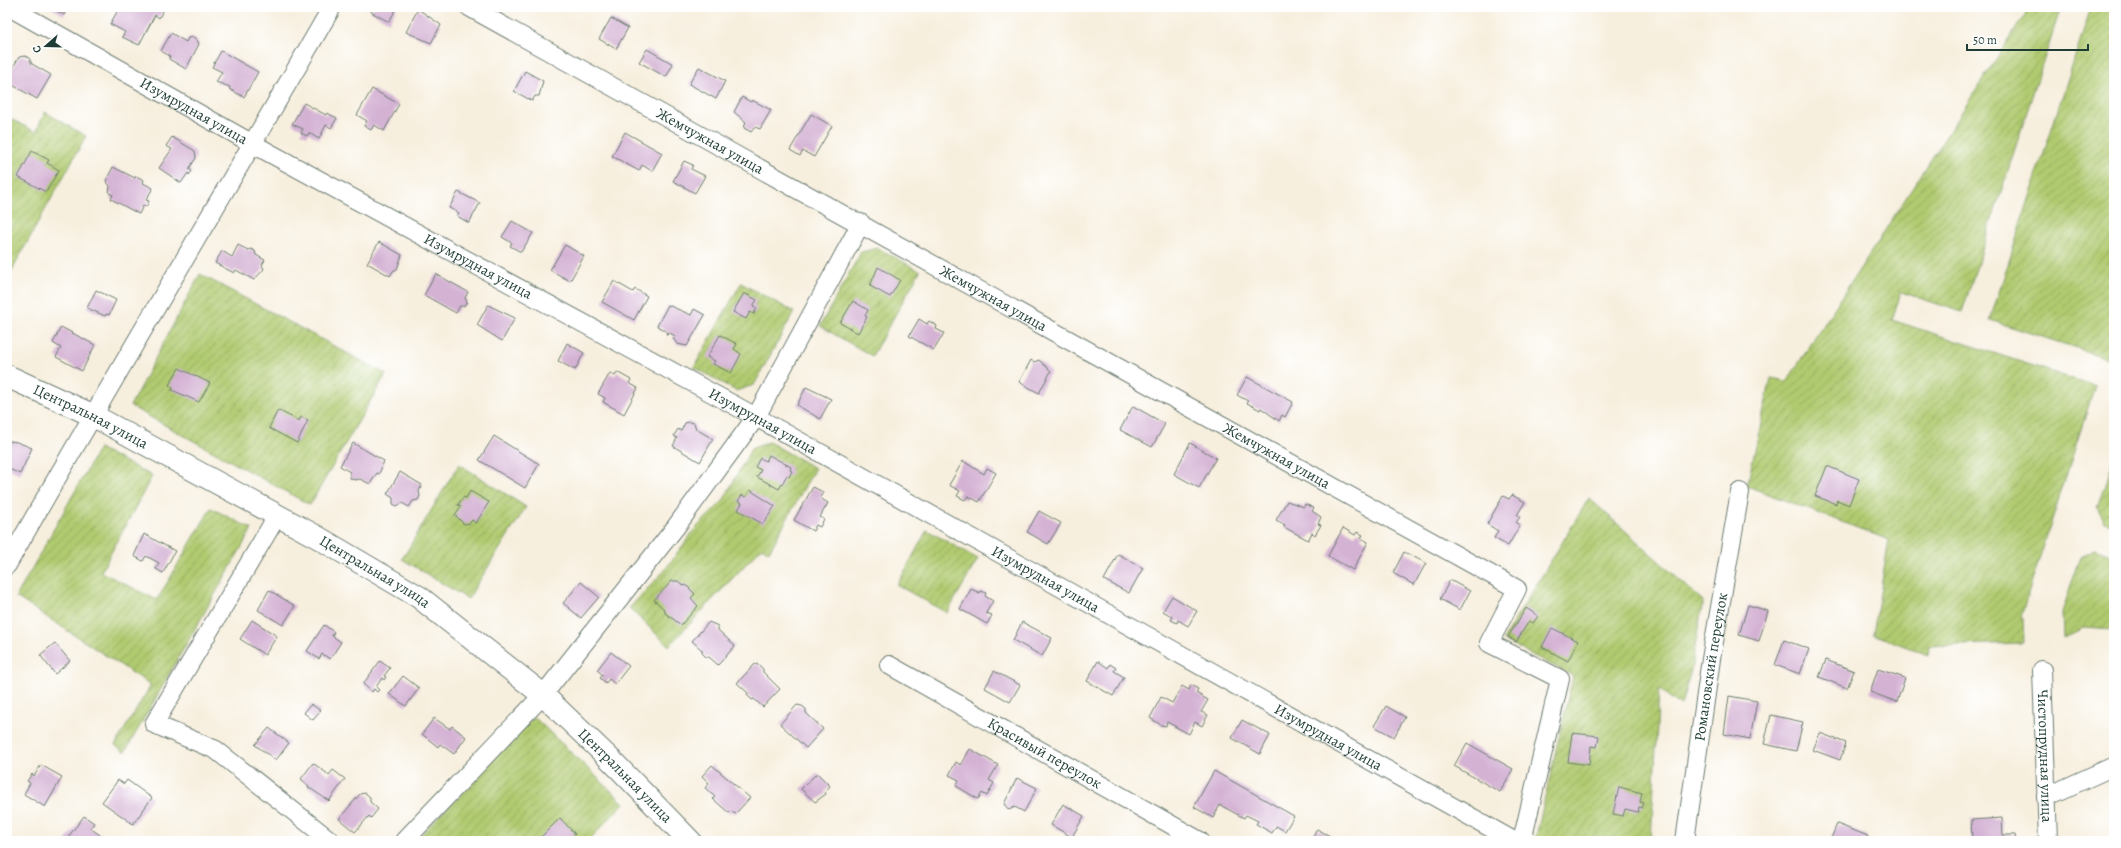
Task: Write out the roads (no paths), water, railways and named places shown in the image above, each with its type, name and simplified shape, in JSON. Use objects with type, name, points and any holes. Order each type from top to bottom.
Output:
[{"type":"main road","name":"Центральная улица","points":[[7,376],[92,415],[319,538],[419,597],[543,695],[612,761],[690,841]]},
{"type":"street","name":"Изумрудная улица","points":[[9,7],[253,144],[756,418],[1514,841]]},
{"type":"street","points":[[7,565],[92,415],[253,144],[332,7]]},
{"type":"street","name":"Жемчужная улица","points":[[469,7],[861,223],[1517,589],[1489,643],[1560,679],[1522,841]]},
{"type":"street","points":[[404,841],[543,695],[675,528],[756,418],[861,223]]},
{"type":"street","name":"Романовский переулок","points":[[1684,841],[1711,659],[1740,492]]},
{"type":"street","points":[[277,516],[154,724],[216,750],[331,841]]},
{"type":"street","name":"Красивый переулок","points":[[889,665],[1200,841]]},
{"type":"street","name":"Чистопрудная улица","points":[[2042,670],[2048,841]]},
{"type":"street","points":[[2046,797],[2114,766]]}]
